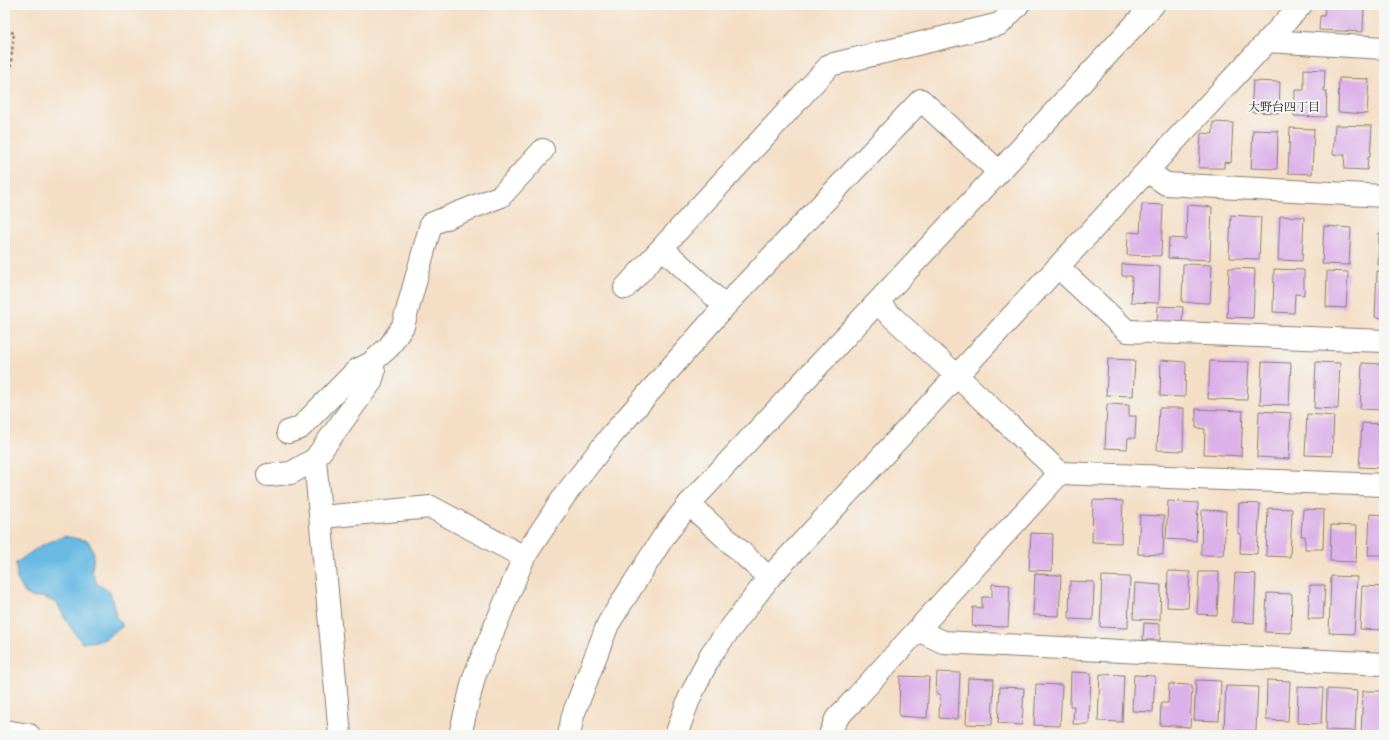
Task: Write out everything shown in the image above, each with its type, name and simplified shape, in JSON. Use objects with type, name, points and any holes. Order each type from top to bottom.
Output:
[{"type":"street","points":[[625,288],[830,65],[1000,24],[1018,5]]},
{"type":"street","points":[[569,735],[573,715],[608,624],[664,536],[689,504],[1153,5]]},
{"type":"street","points":[[676,735],[689,699],[711,654],[769,578],[1301,5]]},
{"type":"street","points":[[1268,41],[1384,48]]},
{"type":"street","points":[[460,735],[474,677],[524,557],[565,495],[610,437],[725,306],[921,100],[999,172]]},
{"type":"street","points":[[288,432],[300,428],[357,370],[371,363],[389,347],[403,326],[431,224],[501,196],[543,150]]},
{"type":"street","points":[[1147,171],[1166,184],[1384,196]]},
{"type":"street","points":[[662,248],[725,306]]},
{"type":"street","points":[[1058,267],[1126,331],[1384,341]]},
{"type":"street","points":[[877,303],[1060,473],[1384,485]]},
{"type":"street","points":[[268,475],[291,472],[315,459],[371,382],[374,372],[371,363]]},
{"type":"street","points":[[315,459],[340,735]]},
{"type":"street","points":[[830,735],[836,719],[1060,473]]},
{"type":"street","points":[[689,504],[769,578]]},
{"type":"street","points":[[321,517],[431,507],[524,557]]},
{"type":"street","points":[[918,630],[944,642],[1384,664]]},
{"type":"street","points":[[5,731],[29,735]]},
{"type":"path","points":[[5,34],[14,32],[5,126]]},
{"type":"water","points":[[64,536],[88,541],[94,553],[92,571],[97,584],[110,591],[116,617],[123,626],[103,640],[82,643],[67,622],[57,603],[43,597],[34,598],[25,593],[17,579],[16,563],[40,546]]},
{"type":"building","points":[[1345,5],[1364,5],[1363,32],[1319,30],[1320,16],[1324,16],[1325,7],[1345,7]]},
{"type":"building","points":[[1304,69],[1325,70],[1324,91],[1327,91],[1326,117],[1294,116],[1295,90],[1304,90]]},
{"type":"building","points":[[1339,78],[1369,79],[1367,114],[1338,112]]},
{"type":"building","points":[[1253,81],[1280,82],[1279,113],[1251,112]]},
{"type":"building","points":[[1213,122],[1233,123],[1231,163],[1224,162],[1224,168],[1199,168],[1201,133],[1213,134]]},
{"type":"building","points":[[1335,125],[1372,126],[1370,157],[1368,157],[1367,170],[1344,169],[1345,155],[1333,155]]},
{"type":"building","points":[[1290,128],[1314,129],[1312,174],[1288,173]]},
{"type":"building","points":[[1253,130],[1278,131],[1277,169],[1251,168]]},
{"type":"building","points":[[1142,204],[1163,205],[1161,256],[1127,255],[1128,232],[1140,233]]},
{"type":"building","points":[[1187,205],[1212,207],[1210,260],[1168,258],[1169,238],[1186,239]]},
{"type":"building","points":[[1231,215],[1261,217],[1259,259],[1229,258]]},
{"type":"building","points":[[1280,216],[1304,217],[1302,261],[1278,260]]},
{"type":"building","points":[[1324,226],[1351,228],[1349,265],[1322,264]]},
{"type":"building","points":[[1379,233],[1384,233],[1384,266],[1378,265]]},
{"type":"building","points":[[1122,264],[1160,266],[1159,303],[1131,302],[1132,276],[1122,276]]},
{"type":"building","points":[[1183,264],[1212,265],[1210,303],[1182,302]]},
{"type":"building","points":[[1229,268],[1255,269],[1253,318],[1227,317]]},
{"type":"building","points":[[1274,269],[1304,270],[1304,295],[1295,294],[1294,313],[1273,312]]},
{"type":"building","points":[[1327,271],[1348,272],[1346,308],[1326,307]]},
{"type":"building","points":[[1377,271],[1384,271],[1384,318],[1375,317]]},
{"type":"building","points":[[1158,306],[1183,307],[1182,323],[1157,322]]},
{"type":"building","points":[[1108,359],[1135,360],[1133,396],[1106,395]]},
{"type":"building","points":[[1161,360],[1186,362],[1185,397],[1160,396]]},
{"type":"building","points":[[1210,361],[1249,362],[1247,400],[1208,399]]},
{"type":"building","points":[[1262,362],[1291,363],[1289,405],[1260,404]]},
{"type":"building","points":[[1316,362],[1340,363],[1338,409],[1314,408]]},
{"type":"building","points":[[1362,363],[1384,364],[1384,410],[1360,409]]},
{"type":"building","points":[[1107,404],[1129,405],[1129,416],[1136,416],[1135,438],[1128,438],[1127,449],[1105,448]]},
{"type":"building","points":[[1159,408],[1184,408],[1183,451],[1157,450]]},
{"type":"building","points":[[1196,409],[1243,411],[1241,456],[1204,454],[1205,429],[1196,428]]},
{"type":"building","points":[[1259,411],[1291,413],[1289,459],[1257,457]]},
{"type":"building","points":[[1307,414],[1334,416],[1332,456],[1305,455]]},
{"type":"building","points":[[1362,423],[1384,424],[1384,468],[1359,467]]},
{"type":"building","points":[[1093,500],[1123,501],[1121,543],[1092,542]]},
{"type":"building","points":[[1168,501],[1198,503],[1196,541],[1166,539]]},
{"type":"building","points":[[1239,503],[1260,504],[1257,554],[1240,553],[1241,534],[1238,534]]},
{"type":"building","points":[[1268,508],[1292,509],[1290,557],[1266,556]]},
{"type":"building","points":[[1303,509],[1324,510],[1323,549],[1305,549],[1305,536],[1301,536]]},
{"type":"building","points":[[1202,510],[1226,511],[1224,555],[1201,555]]},
{"type":"building","points":[[1370,514],[1384,515],[1384,555],[1368,555]]},
{"type":"building","points":[[1140,515],[1164,516],[1163,555],[1138,554]]},
{"type":"building","points":[[1331,525],[1357,526],[1356,562],[1330,561]]},
{"type":"building","points":[[1031,533],[1053,534],[1052,571],[1029,570]]},
{"type":"building","points":[[1168,571],[1190,572],[1188,608],[1167,607]]},
{"type":"building","points":[[1199,572],[1219,572],[1217,615],[1197,614]]},
{"type":"building","points":[[1235,573],[1256,574],[1254,623],[1232,622]]},
{"type":"building","points":[[1035,574],[1061,575],[1059,616],[1033,615]]},
{"type":"building","points":[[1102,576],[1130,577],[1128,628],[1100,627]]},
{"type":"building","points":[[1331,576],[1357,577],[1354,634],[1329,633]]},
{"type":"building","points":[[1070,581],[1094,582],[1093,620],[1069,619]]},
{"type":"building","points":[[1135,583],[1161,585],[1160,620],[1133,619]]},
{"type":"building","points":[[992,584],[1010,585],[1008,627],[972,626],[973,607],[982,608],[982,597],[992,597]]},
{"type":"building","points":[[1310,585],[1325,585],[1323,619],[1308,619]]},
{"type":"building","points":[[1362,586],[1384,587],[1384,630],[1360,629]]},
{"type":"building","points":[[1267,593],[1292,594],[1291,633],[1265,632]]},
{"type":"building","points":[[1144,623],[1160,624],[1160,640],[1143,640]]},
{"type":"building","points":[[937,672],[960,673],[958,719],[939,718],[940,694],[936,694]]},
{"type":"building","points":[[1071,672],[1091,673],[1089,724],[1073,724],[1074,706],[1070,706]]},
{"type":"building","points":[[1100,674],[1124,675],[1122,722],[1098,721]]},
{"type":"building","points":[[1134,675],[1155,676],[1153,712],[1132,711]]},
{"type":"building","points":[[900,676],[929,677],[927,718],[899,716]]},
{"type":"building","points":[[968,678],[994,679],[992,725],[966,724]]},
{"type":"building","points":[[1196,680],[1221,681],[1219,721],[1194,720]]},
{"type":"building","points":[[1267,680],[1290,681],[1288,721],[1266,720]]},
{"type":"building","points":[[1036,684],[1062,685],[1060,726],[1034,725]]},
{"type":"building","points":[[1169,684],[1192,685],[1190,727],[1160,725],[1161,703],[1168,703]]},
{"type":"building","points":[[1226,686],[1258,687],[1256,731],[1224,730]]},
{"type":"building","points":[[1000,687],[1024,688],[1022,725],[998,723]]},
{"type":"building","points":[[1298,687],[1323,688],[1321,724],[1297,723]]},
{"type":"building","points":[[1327,689],[1357,691],[1355,731],[1326,730]]},
{"type":"building","points":[[1363,691],[1384,691],[1384,735],[1361,735]]},
{"type":"district","name":"大野台四丁目","points":[[1284,106]]}]
